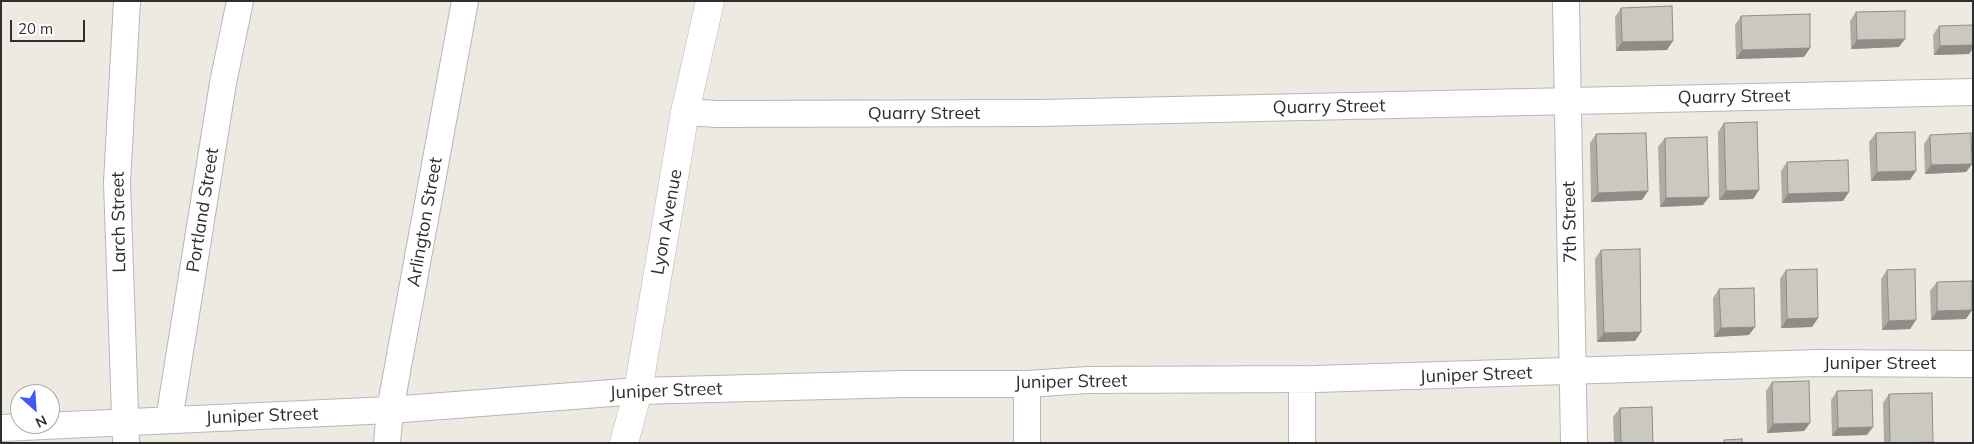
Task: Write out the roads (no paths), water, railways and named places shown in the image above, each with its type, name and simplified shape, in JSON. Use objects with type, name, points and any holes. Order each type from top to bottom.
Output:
[{"type":"street","name":"Larch Street","points":[[125,432],[117,182],[127,1]]},
{"type":"street","name":"Portland Street","points":[[169,420],[223,83],[240,1]]},
{"type":"street","name":"Arlington Street","points":[[387,443],[390,410],[465,1]]},
{"type":"street","name":"Lyon Avenue","points":[[624,443],[638,391],[685,112],[710,1]]},
{"type":"street","name":"7th Street","points":[[1566,1],[1574,443]]},
{"type":"street","name":"Quarry Street","points":[[685,112],[717,114],[1029,113],[1973,92]]},
{"type":"street","name":"Juniper Street","points":[[125,432],[169,420],[390,410],[638,391],[903,384],[1026,384],[1087,380],[1302,379],[1816,363],[1973,364]]},
{"type":"street","points":[[1302,379],[1302,443]]},
{"type":"street","points":[[1026,384],[1027,443]]},
{"type":"street","points":[[1,428],[125,432]]}]
